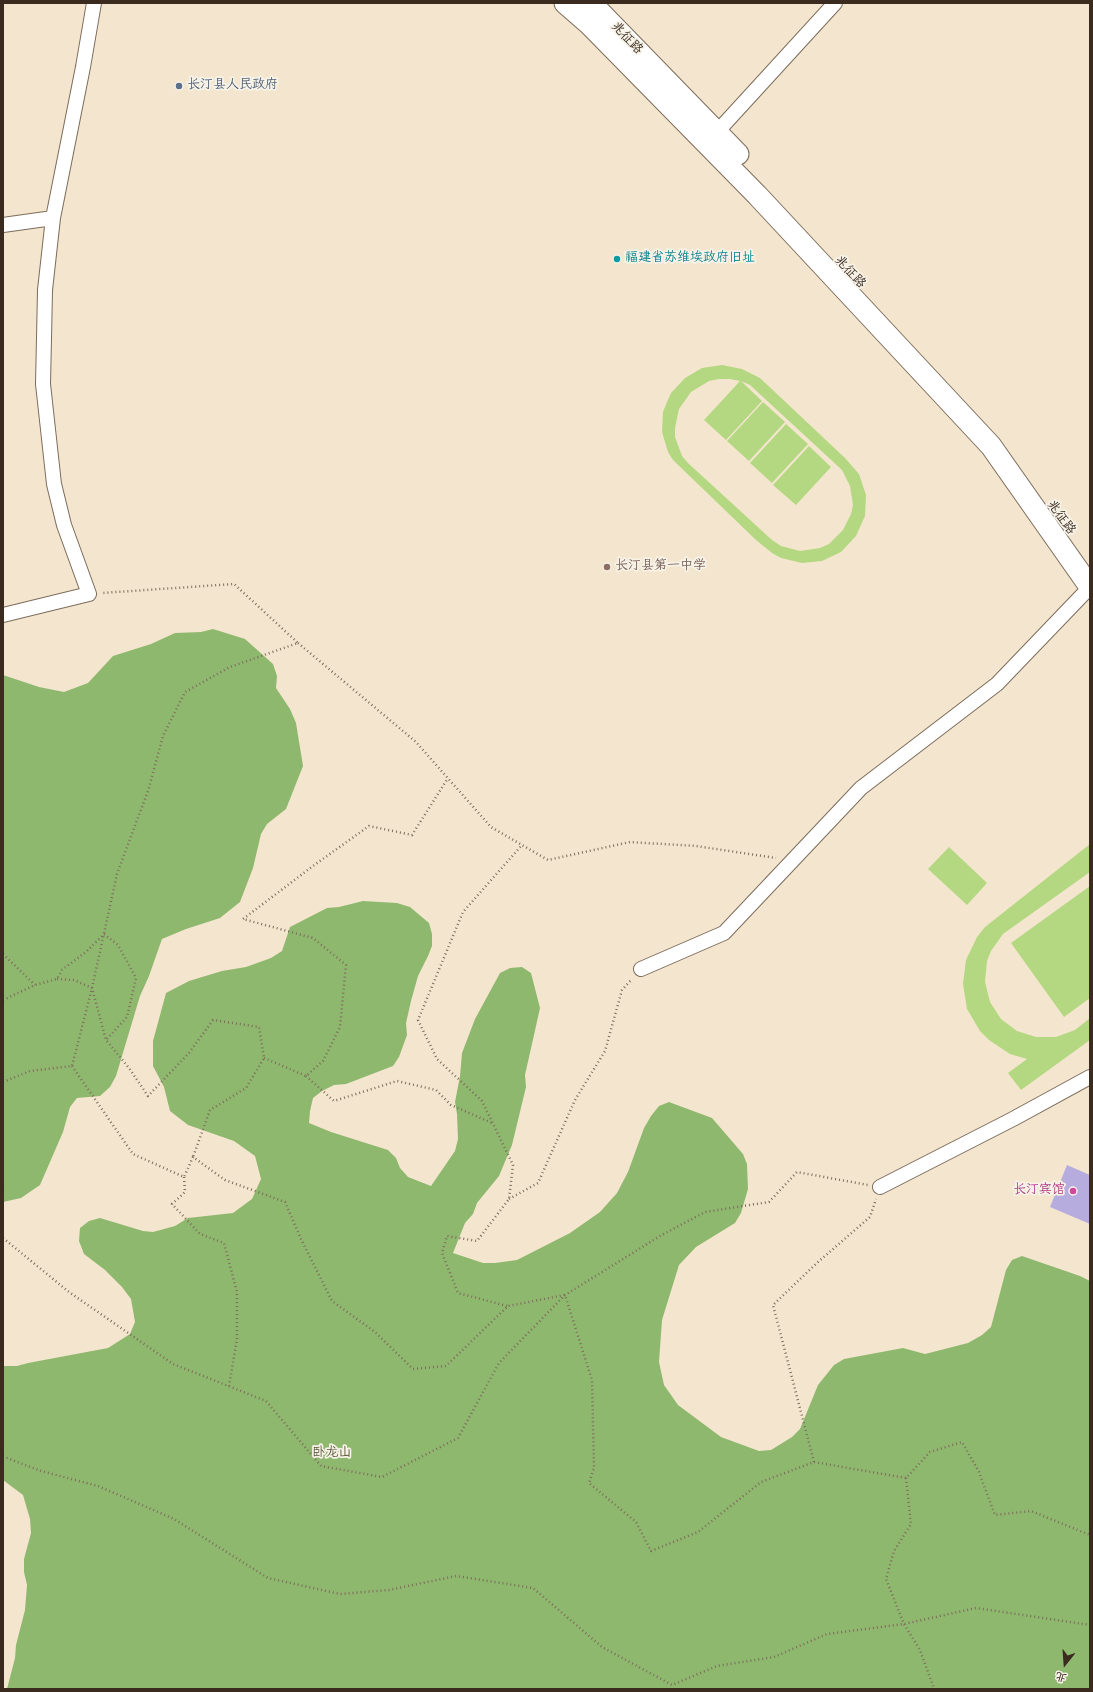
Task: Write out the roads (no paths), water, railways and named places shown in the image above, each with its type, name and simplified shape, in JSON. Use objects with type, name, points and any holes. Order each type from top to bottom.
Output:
[{"type":"main road","points":[[565,3],[588,22],[757,195],[991,446],[1090,587]]},
{"type":"main road","name":"兆征路","points":[[588,3],[599,11],[772,189],[1001,436],[1090,560]]},
{"type":"street","points":[[3,615],[89,594],[64,525],[54,484],[44,391],[45,290],[53,218],[94,3]]},
{"type":"street","points":[[717,132],[835,3]]},
{"type":"street","points":[[3,225],[53,218]]},
{"type":"street","points":[[641,969],[724,933],[861,788],[997,684],[1090,587]]},
{"type":"street","points":[[880,1187],[1013,1119],[1090,1077]]},
{"type":"place","name":"长汀县人民政府","points":[[179,86]]},
{"type":"place","name":"福建省苏维埃政府旧址","points":[[617,259]]},
{"type":"place","name":"长汀县第一中学","points":[[607,567]]},
{"type":"place","name":"长汀宾馆","points":[[1073,1191]]},
{"type":"park label","name":"卧龙山","points":[[332,1454]]}]
